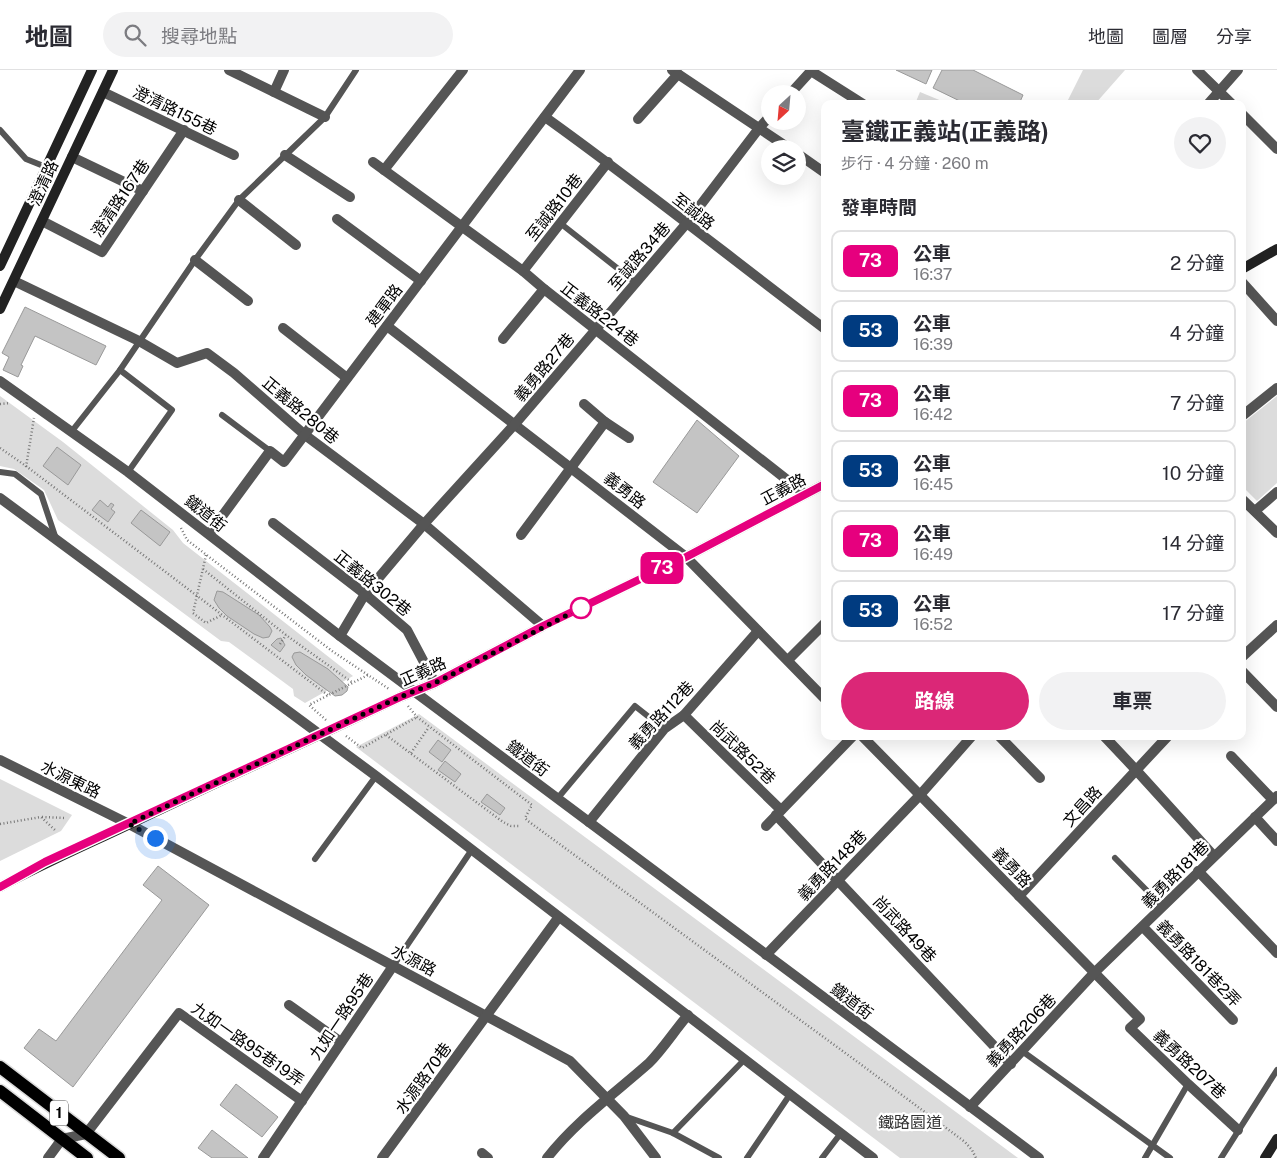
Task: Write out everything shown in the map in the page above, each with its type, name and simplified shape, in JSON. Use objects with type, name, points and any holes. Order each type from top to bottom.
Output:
[{"type":"main road","name":"1","points":[[0,1067],[119,1158]]},
{"type":"main road","name":"1","points":[[0,1091],[87,1158]]},
{"type":"street","name":"澄清路","points":[[0,266],[92,70]]},
{"type":"street","name":"澄清路","points":[[0,308],[113,70]]},
{"type":"street","name":"澄清路","points":[[0,308],[113,70]]},
{"type":"street","points":[[229,70],[326,117]]},
{"type":"street","points":[[274,92],[284,70]]},
{"type":"street","points":[[384,170],[463,70]]},
{"type":"street","name":"建軍路","points":[[270,451],[284,462],[580,70]]},
{"type":"street","points":[[1197,70],[1228,100]]},
{"type":"street","points":[[1212,100],[1238,70]]},
{"type":"street","points":[[798,85],[811,71],[856,100]]},
{"type":"street","points":[[638,119],[675,72],[778,140]]},
{"type":"street","name":"澄清路155巷","points":[[103,92],[234,155]]},
{"type":"street","name":"至誠路","points":[[545,117],[608,162],[686,224],[821,326]]},
{"type":"street","points":[[1246,118],[1277,149]]},
{"type":"street","name":"至誠路34巷","points":[[596,329],[686,224],[760,127]]},
{"type":"street","name":"澄清路167巷","points":[[42,221],[102,252],[184,130]]},
{"type":"street","points":[[285,155],[350,196]]},
{"type":"street","points":[[72,157],[143,191]]},
{"type":"street","points":[[806,160],[821,170]]},
{"type":"street","name":"正義路224巷","points":[[373,162],[523,271],[805,494]]},
{"type":"street","name":"至誠路10巷","points":[[523,271],[608,162]]},
{"type":"street","points":[[239,200],[296,245]]},
{"type":"street","points":[[337,219],[420,281]]},
{"type":"street","points":[[1246,267],[1277,249]]},
{"type":"street","points":[[195,260],[248,301]]},
{"type":"street","name":"正義路280巷","points":[[14,281],[177,363],[207,353],[305,435],[424,524],[543,626]]},
{"type":"street","points":[[1246,286],[1277,321]]},
{"type":"street","points":[[503,340],[544,289]]},
{"type":"street","name":"義勇路","points":[[387,326],[686,557],[821,694]]},
{"type":"street","points":[[283,328],[347,378]]},
{"type":"street","name":"義勇路27巷","points":[[340,636],[365,594],[424,524],[515,424],[596,329]]},
{"type":"street","name":"鐵道街","points":[[0,381],[128,472],[340,636],[1039,1158]]},
{"type":"street","points":[[1246,413],[1277,388]]},
{"type":"street","points":[[584,404],[605,422],[629,438]]},
{"type":"street","points":[[521,535],[605,422]]},
{"type":"street","points":[[209,534],[270,451]]},
{"type":"street","name":"正義路","points":[[0,887],[45,862],[318,735],[435,683],[543,626],[686,557],[821,486]]},
{"type":"street","points":[[1255,512],[1277,492]]},
{"type":"street","points":[[0,498],[318,735],[376,776],[470,851],[791,1093],[873,1158]]},
{"type":"street","points":[[1246,503],[1277,533]]},
{"type":"street","name":"正義路302巷","points":[[273,522],[365,594],[407,630],[435,683]]},
{"type":"street","points":[[1246,653],[1277,625]]},
{"type":"street","points":[[788,660],[821,627]]},
{"type":"street","name":"義勇路112巷","points":[[589,822],[664,729],[684,715],[758,630]]},
{"type":"street","points":[[1246,675],[1277,707]]},
{"type":"street","name":"尚武路52巷","points":[[684,715],[779,812]]},
{"type":"street","points":[[766,826],[849,740]]},
{"type":"street","name":"義勇路","points":[[866,740],[1140,1019]]},
{"type":"street","name":"義勇路148巷","points":[[766,955],[920,795],[968,740]]},
{"type":"street","points":[[1003,740],[1040,778]]},
{"type":"street","points":[[1108,740],[1214,856]]},
{"type":"street","name":"文昌路","points":[[1019,896],[1164,740]]},
{"type":"street","points":[[1231,756],[1275,798]]},
{"type":"street","name":"水源東路","points":[[0,760],[129,824]]},
{"type":"street","name":"義勇路181巷","points":[[1094,973],[1275,798]]},
{"type":"street","name":"尚武路49巷","points":[[779,812],[838,880],[1010,1064]]},
{"type":"street","points":[[1255,817],[1277,841]]},
{"type":"street","name":"水源路","points":[[129,824],[488,1015],[570,1061],[624,1116],[656,1158]]},
{"type":"street","points":[[1198,871],[1277,953]]},
{"type":"street","name":"水源路70巷","points":[[382,1158],[558,918]]},
{"type":"street","name":"義勇路181巷2弄","points":[[1143,927],[1233,1020]]},
{"type":"street","name":"九如一路95巷","points":[[263,1158],[393,966]]},
{"type":"street","name":"義勇路206巷","points":[[970,1107],[1094,973]]},
{"type":"street","points":[[289,1005],[341,1042]]},
{"type":"street","name":"九如一路95巷19弄","points":[[86,1134],[179,1013],[302,1101]]},
{"type":"street","points":[[547,1158],[555,1147],[606,1098],[650,1061],[688,1015]]},
{"type":"street","name":"義勇路207巷","points":[[1140,1019],[1130,1028],[1238,1130]]},
{"type":"street","points":[[48,1158],[62,1139],[86,1134]]},
{"type":"street","points":[[1266,1158],[1277,1139]]},
{"type":"lane","points":[[72,431],[120,370],[195,260],[239,200],[326,117],[356,70]]},
{"type":"lane","points":[[0,130],[26,159],[46,167]]},
{"type":"lane","points":[[560,223],[636,283]]},
{"type":"lane","points":[[120,370],[172,410],[128,472]]},
{"type":"lane","points":[[222,415],[270,451]]},
{"type":"lane","points":[[0,472],[15,474],[42,494],[56,541]]},
{"type":"lane","points":[[558,799],[635,706],[664,729]]},
{"type":"lane","points":[[315,859],[376,776]]},
{"type":"lane","points":[[393,966],[470,851]]},
{"type":"lane","points":[[1116,858],[1162,907]]},
{"type":"lane","points":[[1022,1051],[1170,1158]]},
{"type":"lane","points":[[672,1133],[745,1059]]},
{"type":"lane","points":[[1221,1158],[1277,1070]]},
{"type":"lane","points":[[1145,1158],[1188,1084]]},
{"type":"lane","points":[[746,1158],[791,1093]]},
{"type":"lane","points":[[624,1116],[672,1133],[719,1158]]},
{"type":"lane","points":[[822,1158],[841,1133]]},
{"type":"path","points":[[0,404],[14,402]]},
{"type":"path","points":[[24,481],[34,416],[41,422]]},
{"type":"path","points":[[0,448],[329,696]]},
{"type":"path","points":[[180,527],[187,540],[332,651],[368,675],[309,705]]},
{"type":"path","points":[[206,554],[193,613],[206,623],[222,615]]},
{"type":"path","points":[[203,569],[286,635],[352,684]]},
{"type":"path","points":[[280,644],[286,635]]},
{"type":"path","points":[[362,748],[417,717],[532,805],[525,818],[528,821],[942,1125],[964,1142],[972,1150],[976,1158]]},
{"type":"path","points":[[411,753],[429,727]]},
{"type":"path","points":[[386,735],[503,822],[511,826],[519,826]]},
{"type":"path","points":[[41,817],[56,831]]},
{"type":"path","points":[[0,824],[41,817],[66,818]]},
{"type":"green space","points":[[1083,70],[1125,70],[1099,100],[1068,100]]},
{"type":"green space","points":[[920,92],[939,100],[917,100]]},
{"type":"green space","points":[[0,396],[63,442],[173,530],[183,543],[353,676],[305,703],[294,696],[293,689],[229,642],[221,641],[58,520],[44,490],[14,469],[0,466]]},
{"type":"green space","points":[[1277,396],[1277,483],[1257,501],[1246,490],[1246,421]]},
{"type":"green space","name":"鐵路園道","points":[[419,714],[1018,1158],[900,1158],[356,747]]},
{"type":"green space","points":[[0,779],[72,815],[61,831],[0,861]]},
{"type":"building","points":[[896,70],[932,70],[926,84]]},
{"type":"building","points":[[942,70],[973,70],[1023,95],[1021,100],[958,100],[933,88]]},
{"type":"building","points":[[25,307],[106,346],[96,365],[35,336],[21,365],[23,366],[18,377],[3,370],[9,357],[2,353]]},
{"type":"building","points":[[697,420],[739,456],[697,513],[653,482]]},
{"type":"building","points":[[57,447],[81,465],[68,485],[43,466]]},
{"type":"building","points":[[100,500],[108,507],[111,503],[114,505],[111,509],[115,512],[108,522],[92,510]]},
{"type":"building","points":[[141,510],[170,532],[160,546],[131,523]]},
{"type":"building","points":[[217,591],[223,592],[259,615],[272,631],[269,637],[263,638],[254,634],[227,616],[214,600]]},
{"type":"building","points":[[281,638],[285,645],[280,652],[271,645]]},
{"type":"building","points":[[300,652],[328,669],[348,687],[347,691],[342,695],[335,696],[306,675],[296,665],[292,657],[294,653]]},
{"type":"building","points":[[438,740],[451,750],[442,762],[429,752]]},
{"type":"building","points":[[445,761],[461,774],[455,782],[438,770]]},
{"type":"building","points":[[487,794],[505,808],[500,815],[481,802]]},
{"type":"building","points":[[158,866],[209,905],[73,1087],[24,1048],[39,1029],[56,1041],[162,900],[143,885]]},
{"type":"building","points":[[236,1084],[278,1117],[262,1137],[220,1105]]},
{"type":"building","points":[[212,1130],[248,1158],[212,1158],[198,1148]]},
{"type":"bus line","name":"73","points":[[0,887],[45,862],[62,856],[400,697],[435,683],[543,626],[686,557],[821,486]]},
{"type":"route","points":[[155,838],[129,824],[400,697],[435,683],[581,608]]}]
